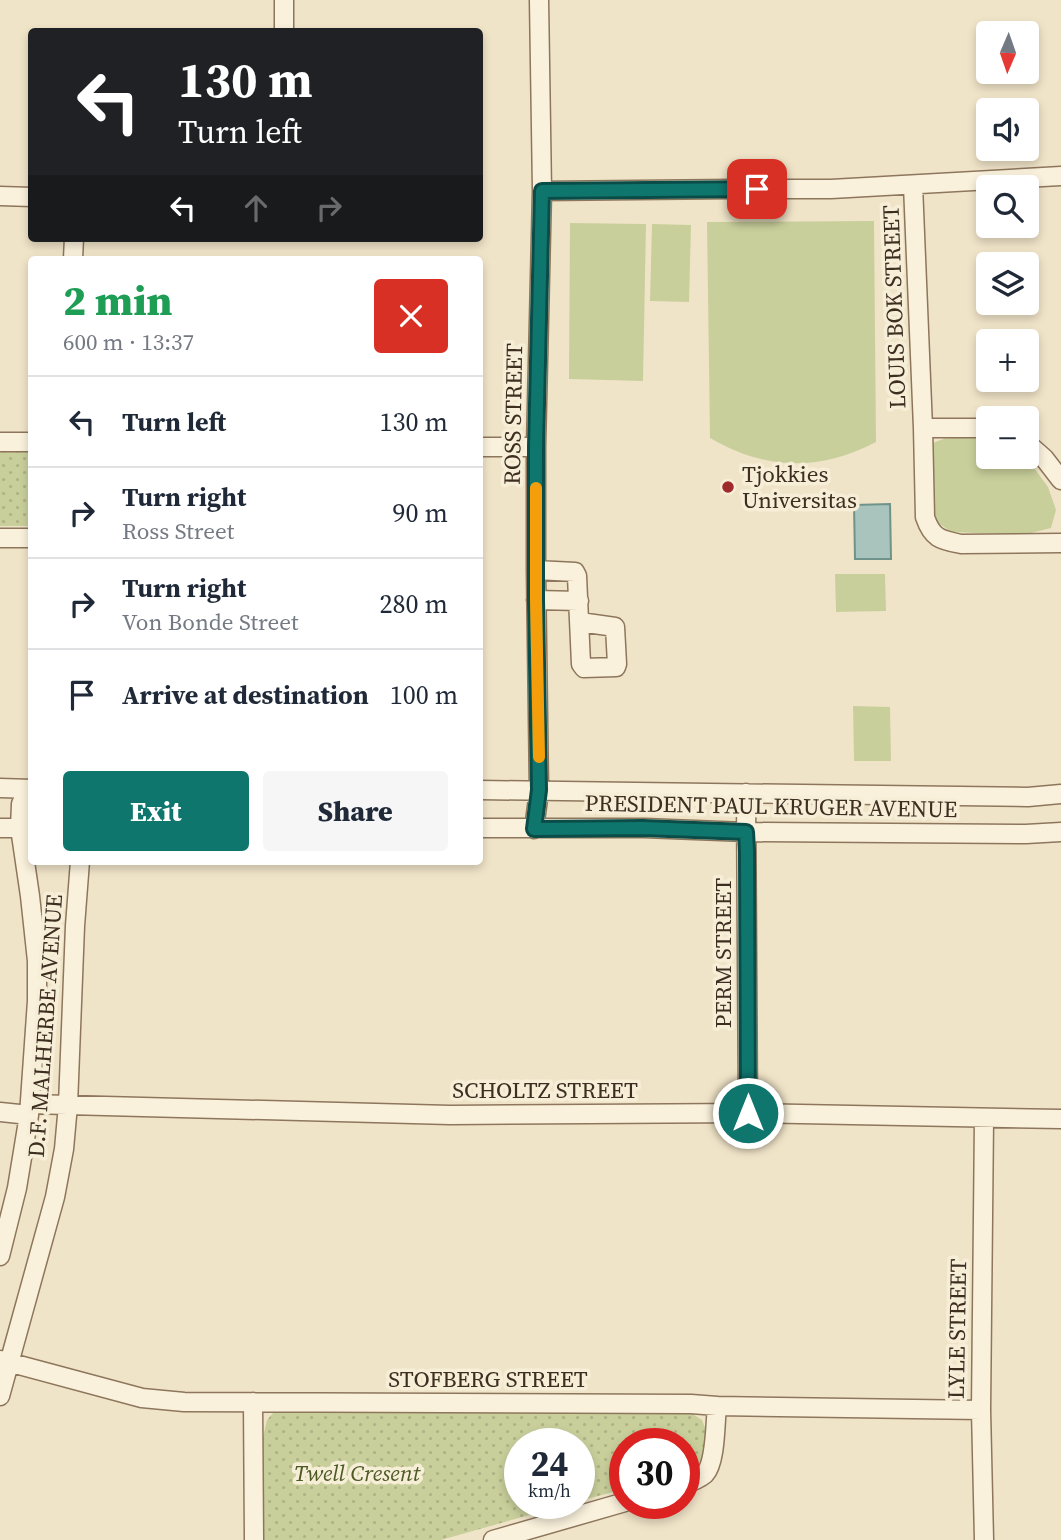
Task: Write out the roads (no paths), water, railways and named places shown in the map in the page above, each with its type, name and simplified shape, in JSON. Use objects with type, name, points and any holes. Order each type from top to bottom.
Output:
[{"type":"street","points":[[284,0],[284,28]]},
{"type":"street","name":"ROSS STREET","points":[[534,829],[539,790],[536,447],[542,191],[539,0]]},
{"type":"street","points":[[542,191],[831,189],[1061,176]]},
{"type":"street","name":"LOUIS BOK STREET","points":[[913,185],[925,517],[928,528],[934,536],[961,544],[1061,543]]},
{"type":"street","points":[[0,196],[28,197]]},
{"type":"street","name":"LOUIS BOK STREET","points":[[923,428],[976,428]]},
{"type":"street","points":[[0,442],[28,442]]},
{"type":"street","points":[[483,447],[536,447]]},
{"type":"street","points":[[1039,454],[1061,480]]},
{"type":"street","points":[[0,538],[28,538]]},
{"type":"street","points":[[536,570],[575,572],[580,622]]},
{"type":"street","points":[[536,600],[579,601]]},
{"type":"street","points":[[0,788],[28,789]]},
{"type":"street","name":"PRESIDENT PAUL KRUGER AVENUE","points":[[483,790],[1015,797],[1061,794]]},
{"type":"street","name":"D.F. MALHERBE AVENUE","points":[[28,792],[21,804],[28,862]]},
{"type":"street","name":"PERM STREET","points":[[746,793],[748,1113]]},
{"type":"street","points":[[0,828],[26,828]]},
{"type":"street","name":"PRESIDENT PAUL KRUGER AVENUE","points":[[483,828],[1026,834],[1061,832]]},
{"type":"street","name":"D.F. MALHERBE AVENUE","points":[[0,1256],[17,1188],[30,1109],[37,961],[28,865]]},
{"type":"street","name":"D.F. MALHERBE AVENUE","points":[[0,1396],[5,1361],[55,1196],[64,1149],[80,865]]},
{"type":"street","points":[[78,900],[92,865]]},
{"type":"street","name":"SCHOLTZ STREET","points":[[0,1112],[68,1105],[450,1115],[748,1113],[1061,1119]]},
{"type":"street","name":"LYLE STREET","points":[[984,1119],[981,1410],[984,1540]]},
{"type":"street","name":"STOFBERG STREET","points":[[5,1361],[111,1391],[142,1398],[184,1402],[691,1404],[981,1410]]},
{"type":"street","points":[[253,1402],[254,1540]]},
{"type":"street","points":[[700,1478],[709,1469],[717,1406]]},
{"type":"street","points":[[494,1540],[609,1507]]},
{"type":"water","points":[[890,504],[891,559],[855,559],[854,505]]},
{"type":"place","name":"Tjokkies Universitas","points":[[728,487]]},
{"type":"park label","name":"Twell Cresent","points":[[357,1473]]}]
